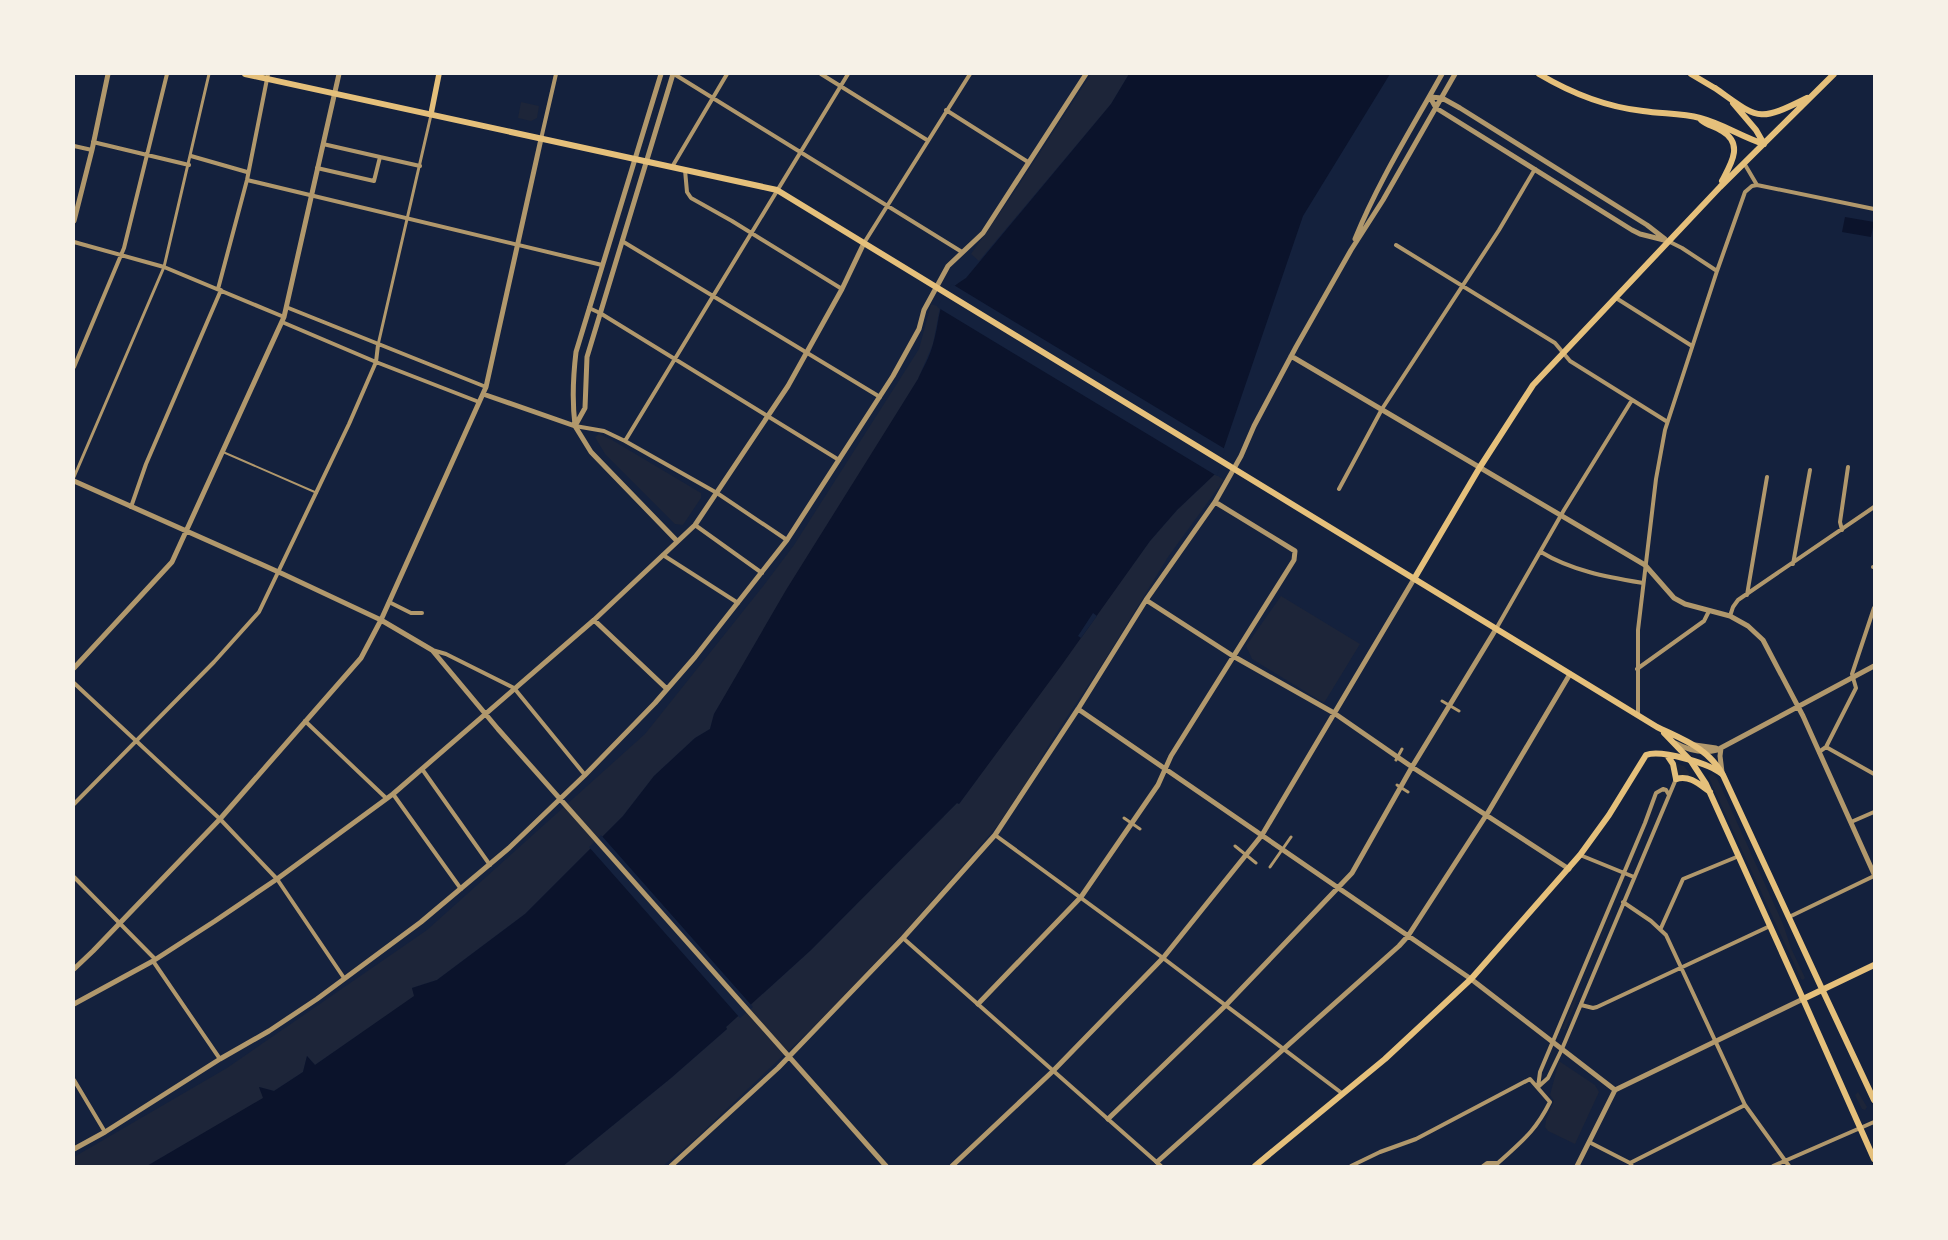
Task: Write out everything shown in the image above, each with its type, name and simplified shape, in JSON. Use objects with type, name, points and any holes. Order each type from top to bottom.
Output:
[{"type":"main road","points":[[246,74],[267,76],[334,93],[777,190],[1657,727],[1692,744],[1717,764],[1723,775],[1874,1100]]},
{"type":"main road","points":[[431,114],[439,74]]},
{"type":"main road","points":[[1539,74],[1597,101],[1622,107],[1699,118],[1724,126],[1749,139],[1764,144]]},
{"type":"main road","points":[[1691,74],[1752,113],[1764,116],[1777,113],[1814,94]]},
{"type":"main road","points":[[1414,578],[1480,467],[1533,385],[1720,187],[1834,74]]},
{"type":"main road","points":[[1715,88],[1745,117],[1756,130],[1764,144]]},
{"type":"main road","points":[[1699,118],[1708,126],[1721,130],[1734,144],[1733,159],[1720,187]]},
{"type":"main road","points":[[1657,727],[1691,761],[1702,775],[1874,1159]]},
{"type":"main road","points":[[1255,1166],[1385,1059],[1471,979],[1580,855],[1621,797],[1644,758],[1650,754],[1667,755],[1711,767],[1723,775]]},
{"type":"main road","points":[[1667,755],[1673,764],[1676,779],[1692,780],[1711,793]]},
{"type":"main road","points":[[1803,999],[1874,965]]},
{"type":"street","points":[[74,221],[76,201],[92,150],[108,74]]},
{"type":"street","points":[[74,367],[124,248],[167,74]]},
{"type":"street","points":[[209,74],[164,267],[74,479],[131,507],[381,620],[432,650],[446,654],[514,688],[585,775]]},
{"type":"street","points":[[74,668],[172,562],[283,319],[339,74]]},
{"type":"street","points":[[74,969],[220,820],[361,658],[381,620],[486,387],[556,74]]},
{"type":"street","points":[[660,74],[576,352],[573,407],[575,426],[591,452],[678,541]]},
{"type":"street","points":[[575,426],[585,408],[587,357],[674,74],[962,252]]},
{"type":"street","points":[[672,167],[727,74]]},
{"type":"street","points":[[821,74],[927,140]]},
{"type":"street","points":[[625,441],[848,74]]},
{"type":"street","points":[[74,1004],[154,960],[277,879],[393,794],[594,620],[695,525],[768,417],[808,353],[864,244],[887,204],[969,75],[963,74]]},
{"type":"street","points":[[74,1149],[105,1132],[220,1059],[269,1031],[370,961],[490,865],[585,775],[667,689],[787,540],[880,397],[919,329],[924,310],[948,266],[983,233],[1086,74]]},
{"type":"street","points":[[1351,250],[1363,220],[1383,181],[1442,74]]},
{"type":"street","points":[[671,1166],[778,1068],[903,938],[994,835],[1078,709],[1146,600],[1215,502],[1241,456],[1254,426],[1291,356],[1351,250],[1383,200],[1420,133],[1456,74]]},
{"type":"street","points":[[131,507],[146,464],[220,290],[247,180],[247,172],[267,76]]},
{"type":"street","points":[[1430,97],[1442,98],[1647,225],[1668,241],[1717,271]]},
{"type":"street","points":[[1430,97],[1436,108],[1640,234],[1668,241]]},
{"type":"street","points":[[946,110],[1028,162]]},
{"type":"street","points":[[74,804],[214,662],[259,612],[279,574],[376,362],[378,345],[431,114]]},
{"type":"street","points":[[94,142],[189,165]]},
{"type":"street","points":[[323,144],[420,166]]},
{"type":"street","points":[[74,146],[92,150]]},
{"type":"street","points":[[191,156],[247,172]]},
{"type":"street","points":[[317,168],[374,181],[380,157]]},
{"type":"street","points":[[1744,163],[1757,186]]},
{"type":"street","points":[[1339,489],[1382,409],[1500,230],[1536,169]]},
{"type":"street","points":[[685,170],[687,192],[690,198],[842,289]]},
{"type":"street","points":[[247,180],[602,265]]},
{"type":"street","points":[[1638,715],[1638,630],[1656,479],[1666,421],[1745,192],[1752,186],[1757,186],[1874,209]]},
{"type":"street","points":[[622,241],[880,397]]},
{"type":"street","points":[[74,242],[164,267],[220,290],[376,362],[479,402]]},
{"type":"street","points":[[1396,244],[1555,344],[1570,361],[1666,421]]},
{"type":"street","points":[[1616,298],[1692,346]]},
{"type":"street","points":[[286,307],[486,387]]},
{"type":"street","points":[[589,308],[839,460]]},
{"type":"street","points":[[1291,356],[1645,565],[1674,598],[1685,604],[1730,616],[1748,626],[1763,640],[1798,706],[1874,875],[1789,917]]},
{"type":"street","points":[[483,394],[575,426],[604,431],[625,441],[717,493],[787,540]]},
{"type":"street","points":[[1108,1119],[1225,1006],[1352,873],[1412,767],[1632,400]]},
{"type":"street","points":[[1842,530],[1840,522],[1848,467]]},
{"type":"street","points":[[1793,564],[1810,470]]},
{"type":"street","points":[[1747,595],[1767,477]]},
{"type":"street","points":[[978,1004],[1081,897],[1158,785],[1171,756],[1294,560],[1295,551],[1215,502]]},
{"type":"street","points":[[1730,616],[1738,600],[1874,507]]},
{"type":"street","points":[[695,525],[762,573]]},
{"type":"street","points":[[1541,552],[1570,566],[1614,578],[1643,583]]},
{"type":"street","points":[[663,555],[738,603]]},
{"type":"street","points":[[952,1166],[1053,1071],[1163,958],[1262,836],[1414,578]]},
{"type":"street","points":[[1146,600],[1233,656],[1334,714],[1569,869]]},
{"type":"street","points":[[389,602],[411,613],[422,613]]},
{"type":"street","points":[[1819,752],[1826,747],[1856,688],[1852,674],[1874,608]]},
{"type":"street","points":[[1637,669],[1704,621],[1709,611]]},
{"type":"street","points":[[594,620],[667,689]]},
{"type":"street","points":[[432,650],[498,729],[886,1166]]},
{"type":"street","points":[[1673,742],[1684,748],[1704,752],[1721,748],[1874,666]]},
{"type":"street","points":[[903,938],[1159,1164],[1408,936],[1487,814],[1570,674]]},
{"type":"street","points":[[74,683],[220,820],[277,879],[344,978]]},
{"type":"street","points":[[1442,701],[1459,711]]},
{"type":"street","points":[[1078,709],[1471,979],[1615,1090]]},
{"type":"street","points":[[305,721],[386,798]]},
{"type":"street","points":[[1692,744],[1707,748],[1721,748]]},
{"type":"street","points":[[1826,747],[1874,774]]},
{"type":"street","points":[[1721,748],[1720,762],[1723,775]]},
{"type":"street","points":[[1396,760],[1402,749]]},
{"type":"street","points":[[422,769],[490,865]]},
{"type":"street","points":[[1538,1087],[1548,1078],[1562,1049],[1676,779]]},
{"type":"street","points":[[1397,785],[1408,792]]},
{"type":"street","points":[[1538,1087],[1540,1072],[1554,1043],[1656,793],[1663,789],[1669,795]]},
{"type":"street","points":[[393,794],[461,889]]},
{"type":"street","points":[[1851,822],[1874,812]]},
{"type":"street","points":[[1124,818],[1140,829]]},
{"type":"street","points":[[994,835],[1081,897],[1343,1094]]},
{"type":"street","points":[[1270,867],[1291,837]]},
{"type":"street","points":[[1235,846],[1256,864]]},
{"type":"street","points":[[1580,855],[1634,877]]},
{"type":"street","points":[[1660,928],[1683,879],[1739,856]]},
{"type":"street","points":[[74,877],[121,923],[154,960],[220,1059]]},
{"type":"street","points":[[1623,902],[1660,928],[1666,935],[1745,1106],[1789,1166]]},
{"type":"street","points":[[1610,906],[1620,910]]},
{"type":"street","points":[[1581,1004],[1593,1008],[1597,1007],[1682,969],[1770,926]]},
{"type":"street","points":[[1577,1166],[1615,1090],[1803,999]]},
{"type":"street","points":[[1351,1166],[1380,1152],[1416,1139],[1530,1079],[1550,1102],[1542,1118],[1532,1133],[1498,1163],[1487,1163],[1483,1166]]},
{"type":"street","points":[[74,1080],[105,1132]]},
{"type":"street","points":[[1589,1142],[1630,1165],[1745,1106]]},
{"type":"street","points":[[1773,1166],[1874,1122]]},
{"type":"street","points":[[1262,1160],[1267,1166]]},
{"type":"lane","points":[[223,452],[317,493]]},
{"type":"shaded area","points":[[1091,74],[1129,74],[1111,104],[979,261],[971,254],[1011,197]]},
{"type":"shaded area","points":[[1129,74],[1390,74],[1303,216],[1215,474],[1177,510],[1150,541],[959,804],[957,803],[811,950],[726,1027],[727,1029],[671,1078],[563,1166],[147,1166],[263,1098],[259,1087],[274,1091],[303,1072],[307,1056],[315,1065],[414,996],[412,988],[437,980],[525,914],[623,816],[654,776],[695,738],[710,729],[714,714],[786,590],[918,379],[932,348],[944,299],[956,285],[966,278],[1111,104]]},
{"type":"shaded area","points":[[521,102],[539,106],[537,118],[531,121],[518,118]]},
{"type":"shaded area","points":[[1845,217],[1874,222],[1871,237],[1842,232]]},
{"type":"shaded area","points":[[931,304],[940,307],[933,344],[918,379],[714,714],[710,729],[695,738],[654,776],[623,816],[525,914],[437,980],[412,988],[415,996],[315,1065],[307,1056],[303,1072],[274,1091],[259,1087],[264,1098],[147,1166],[74,1166],[74,1157],[227,1068],[427,930],[645,734],[794,545],[919,349]]},
{"type":"shaded area","points":[[599,434],[701,493],[701,498],[683,525],[675,524],[605,454],[595,437]]},
{"type":"shaded area","points":[[1215,474],[1224,480],[1168,557],[1103,663],[998,825],[909,927],[825,1016],[695,1139],[663,1166],[563,1166],[671,1078],[727,1029],[726,1027],[811,950],[957,803],[959,804],[1150,541],[1177,510]]},
{"type":"shaded area","points":[[1281,596],[1360,644],[1324,703],[1252,659],[1246,646]]},
{"type":"shaded area","points":[[1676,763],[1684,766],[1691,775],[1678,775]]},
{"type":"shaded area","points":[[1712,773],[1717,778],[1783,924],[1791,948],[1805,978],[1803,980],[1708,776]]},
{"type":"shaded area","points":[[1612,915],[1584,980],[1584,978]]},
{"type":"shaded area","points":[[1579,988],[1581,989],[1565,1030],[1562,1029]]},
{"type":"shaded area","points":[[1559,1061],[1595,1085],[1599,1092],[1575,1144],[1548,1131],[1545,1127],[1554,1101],[1550,1095]]},
{"type":"shaded area","points":[[1858,1092],[1867,1107],[1865,1110],[1862,1109],[1855,1095]]},
{"type":"pier","points":[[952,284],[1225,449],[1217,476],[937,307]]},
{"type":"pier","points":[[1093,613],[1097,616],[1081,638],[1078,636]]},
{"type":"pier","points":[[601,835],[753,1007],[740,1018],[589,847]]}]
